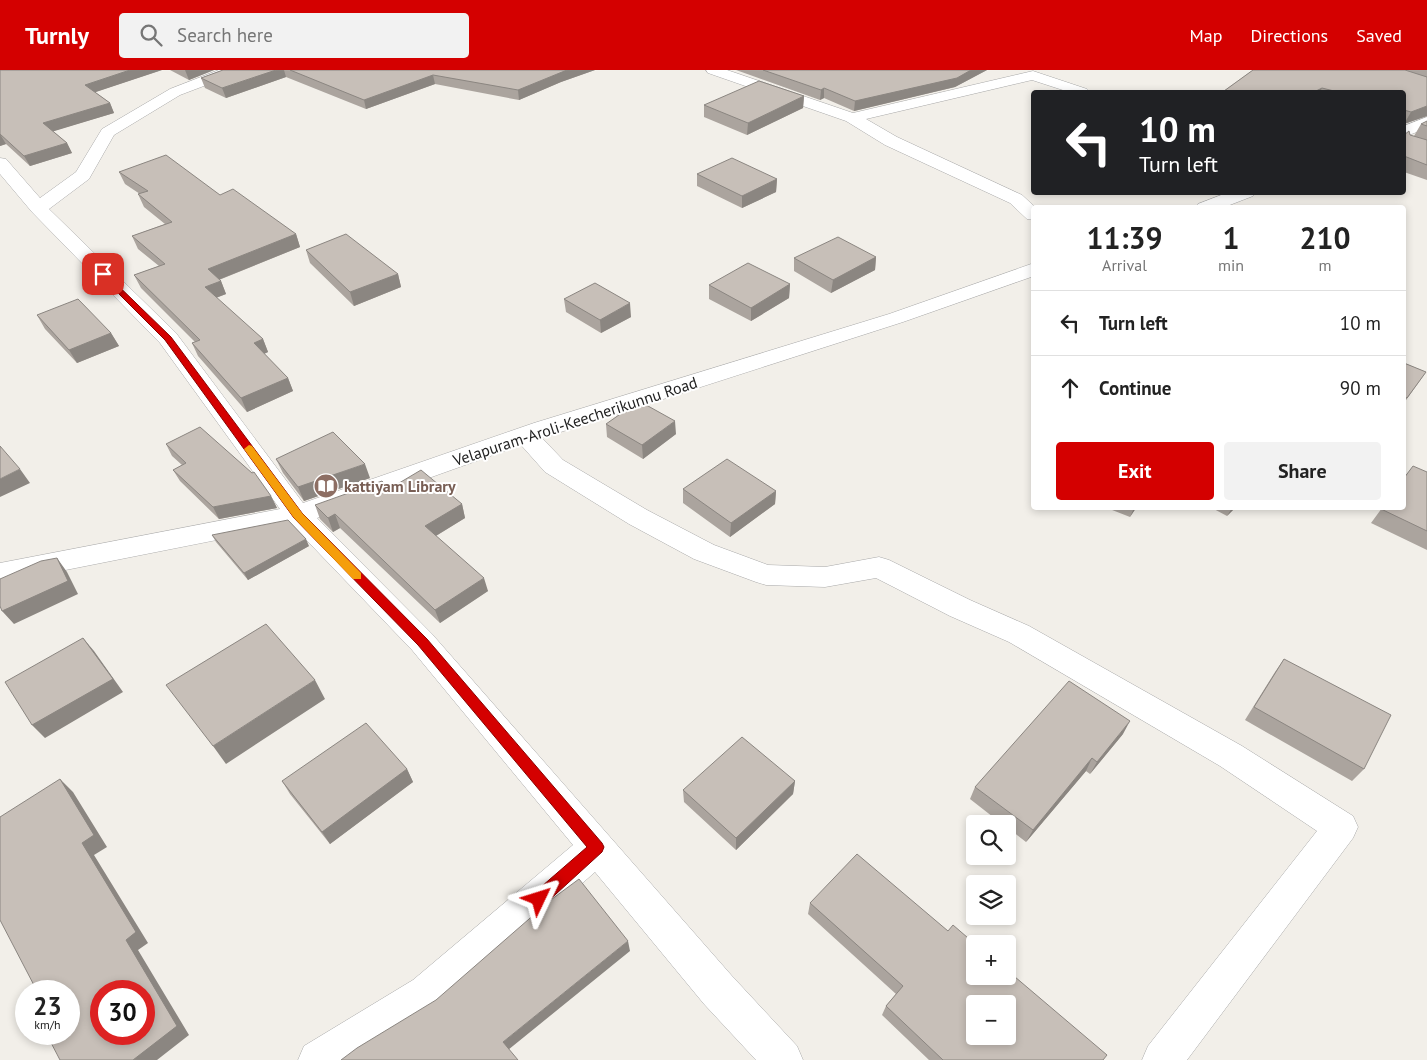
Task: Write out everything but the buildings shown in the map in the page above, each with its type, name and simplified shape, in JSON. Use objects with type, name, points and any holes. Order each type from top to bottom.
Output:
[{"type":"street","points":[[38,208],[83,175],[108,132],[175,92],[233,70]]},
{"type":"street","points":[[714,70],[852,118],[891,141],[1016,199],[1031,212]]},
{"type":"street","points":[[852,118],[1026,72],[1076,90]]},
{"type":"street","points":[[1406,139],[1427,122]]},
{"type":"street","points":[[0,163],[38,208],[168,338],[298,516],[422,642],[718,990],[783,1060]]},
{"type":"street","points":[[1212,205],[1239,195]]},
{"type":"street","name":"Velapuram-Aroli-Keecherikunnu Road","points":[[0,573],[298,516],[526,435],[896,318],[1031,270]]},
{"type":"street","points":[[526,435],[554,466],[638,517],[704,552],[766,575],[825,577],[879,567],[960,608],[1019,634],[1231,756],[1342,828],[1162,1060]]},
{"type":"street","points":[[318,1060],[427,994],[597,847]]},
{"type":"slow traffic","points":[[249,449],[298,516],[357,576]]},
{"type":"place","name":"kattiyam Library","points":[[326,486]]},
{"type":"route","points":[[103,274],[168,338],[298,516],[422,642],[597,847],[539,899]]}]
